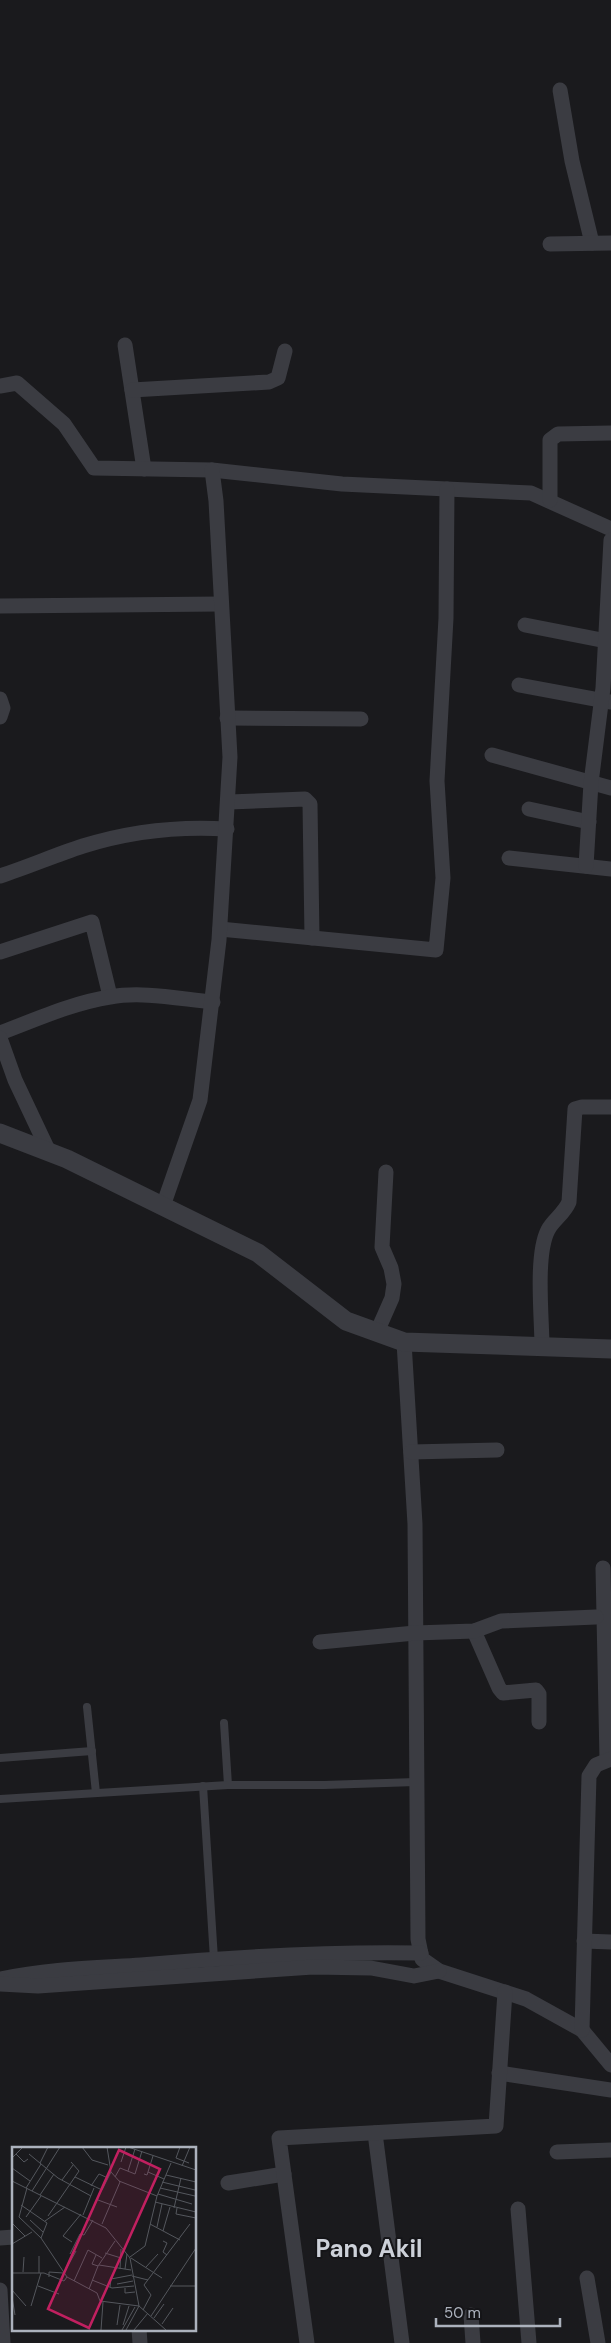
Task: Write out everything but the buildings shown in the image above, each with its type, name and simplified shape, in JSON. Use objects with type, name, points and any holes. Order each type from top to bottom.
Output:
[{"type":"street","points":[[560,90],[572,161],[592,243]]},
{"type":"street","points":[[550,244],[611,243]]},
{"type":"street","points":[[125,345],[144,469]]},
{"type":"street","points":[[132,390],[269,382],[278,378],[286,351]]},
{"type":"street","points":[[0,386],[17,383],[64,424],[94,468],[212,470],[342,484],[531,493],[611,529]]},
{"type":"street","points":[[550,500],[550,440],[558,434],[611,433]]},
{"type":"street","points":[[162,1206],[200,1100],[213,1002],[229,802],[230,756],[216,501],[212,470]]},
{"type":"street","points":[[220,929],[436,950],[443,878],[437,781],[446,618],[447,489]]},
{"type":"street","points":[[586,866],[591,783],[606,702],[611,540]]},
{"type":"street","points":[[0,606],[221,604]]},
{"type":"street","points":[[525,624],[608,641]]},
{"type":"street","points":[[519,685],[606,702]]},
{"type":"street","points":[[0,699],[3,708],[0,717]]},
{"type":"street","points":[[227,718],[362,719]]},
{"type":"street","points":[[492,755],[611,788]]},
{"type":"street","points":[[229,802],[305,799],[310,804],[312,938]]},
{"type":"street","points":[[529,810],[589,822]]},
{"type":"street","points":[[0,876],[82,846],[136,832],[186,826],[227,829]]},
{"type":"street","points":[[509,858],[611,869]]},
{"type":"street","points":[[0,952],[92,922],[110,996]]},
{"type":"street","points":[[0,1033],[110,996],[151,996],[213,1002]]},
{"type":"street","points":[[0,1038],[15,1080],[49,1152]]},
{"type":"street","points":[[542,1347],[542,1248],[548,1229],[565,1212],[569,1202],[575,1109],[582,1107],[611,1107]]},
{"type":"street","points":[[0,1133],[49,1152],[258,1253],[346,1321],[404,1342],[611,1350]]},
{"type":"street","points":[[377,1332],[392,1298],[394,1284],[391,1268],[382,1247],[386,1172]]},
{"type":"street","points":[[404,1342],[415,1524],[418,1939],[422,1959],[439,1971],[526,1999],[582,2030],[611,2064]]},
{"type":"street","points":[[411,1452],[497,1450]]},
{"type":"street","points":[[582,2030],[589,1776],[596,1765],[609,1760],[603,1568]]},
{"type":"street","points":[[320,1642],[416,1633],[474,1631],[501,1621],[596,1616]]},
{"type":"street","points":[[474,1631],[499,1688],[503,1693],[536,1690],[540,1694],[539,1722]]},
{"type":"street","points":[[584,1941],[611,1942]]},
{"type":"street","points":[[0,1979],[34,1972],[214,1959],[365,1952],[421,1952]]},
{"type":"street","points":[[0,1984],[38,1986],[313,1967],[371,1968],[414,1976],[439,1971]]},
{"type":"street","points":[[307,2343],[279,2138],[496,2126],[505,1992]]},
{"type":"street","points":[[499,2073],[611,2090]]},
{"type":"street","points":[[375,2133],[402,2343]]},
{"type":"street","points":[[557,2152],[611,2150]]},
{"type":"street","points":[[228,2183],[284,2174]]},
{"type":"street","points":[[518,2209],[529,2343]]},
{"type":"street","points":[[587,2278],[598,2343]]},
{"type":"street","points":[[0,2290],[3,2343]]},
{"type":"street","points":[[471,2315],[472,2343]]},
{"type":"street","points":[[139,2330],[140,2343]]},
{"type":"lane","points":[[87,1707],[96,1793]]},
{"type":"lane","points":[[224,1723],[228,1785]]},
{"type":"lane","points":[[0,1758],[92,1751]]},
{"type":"lane","points":[[0,1799],[203,1786],[416,1782]]},
{"type":"lane","points":[[203,1786],[214,1959]]},
{"type":"district","name":"Pano Akil","points":[[369,2248]]}]
